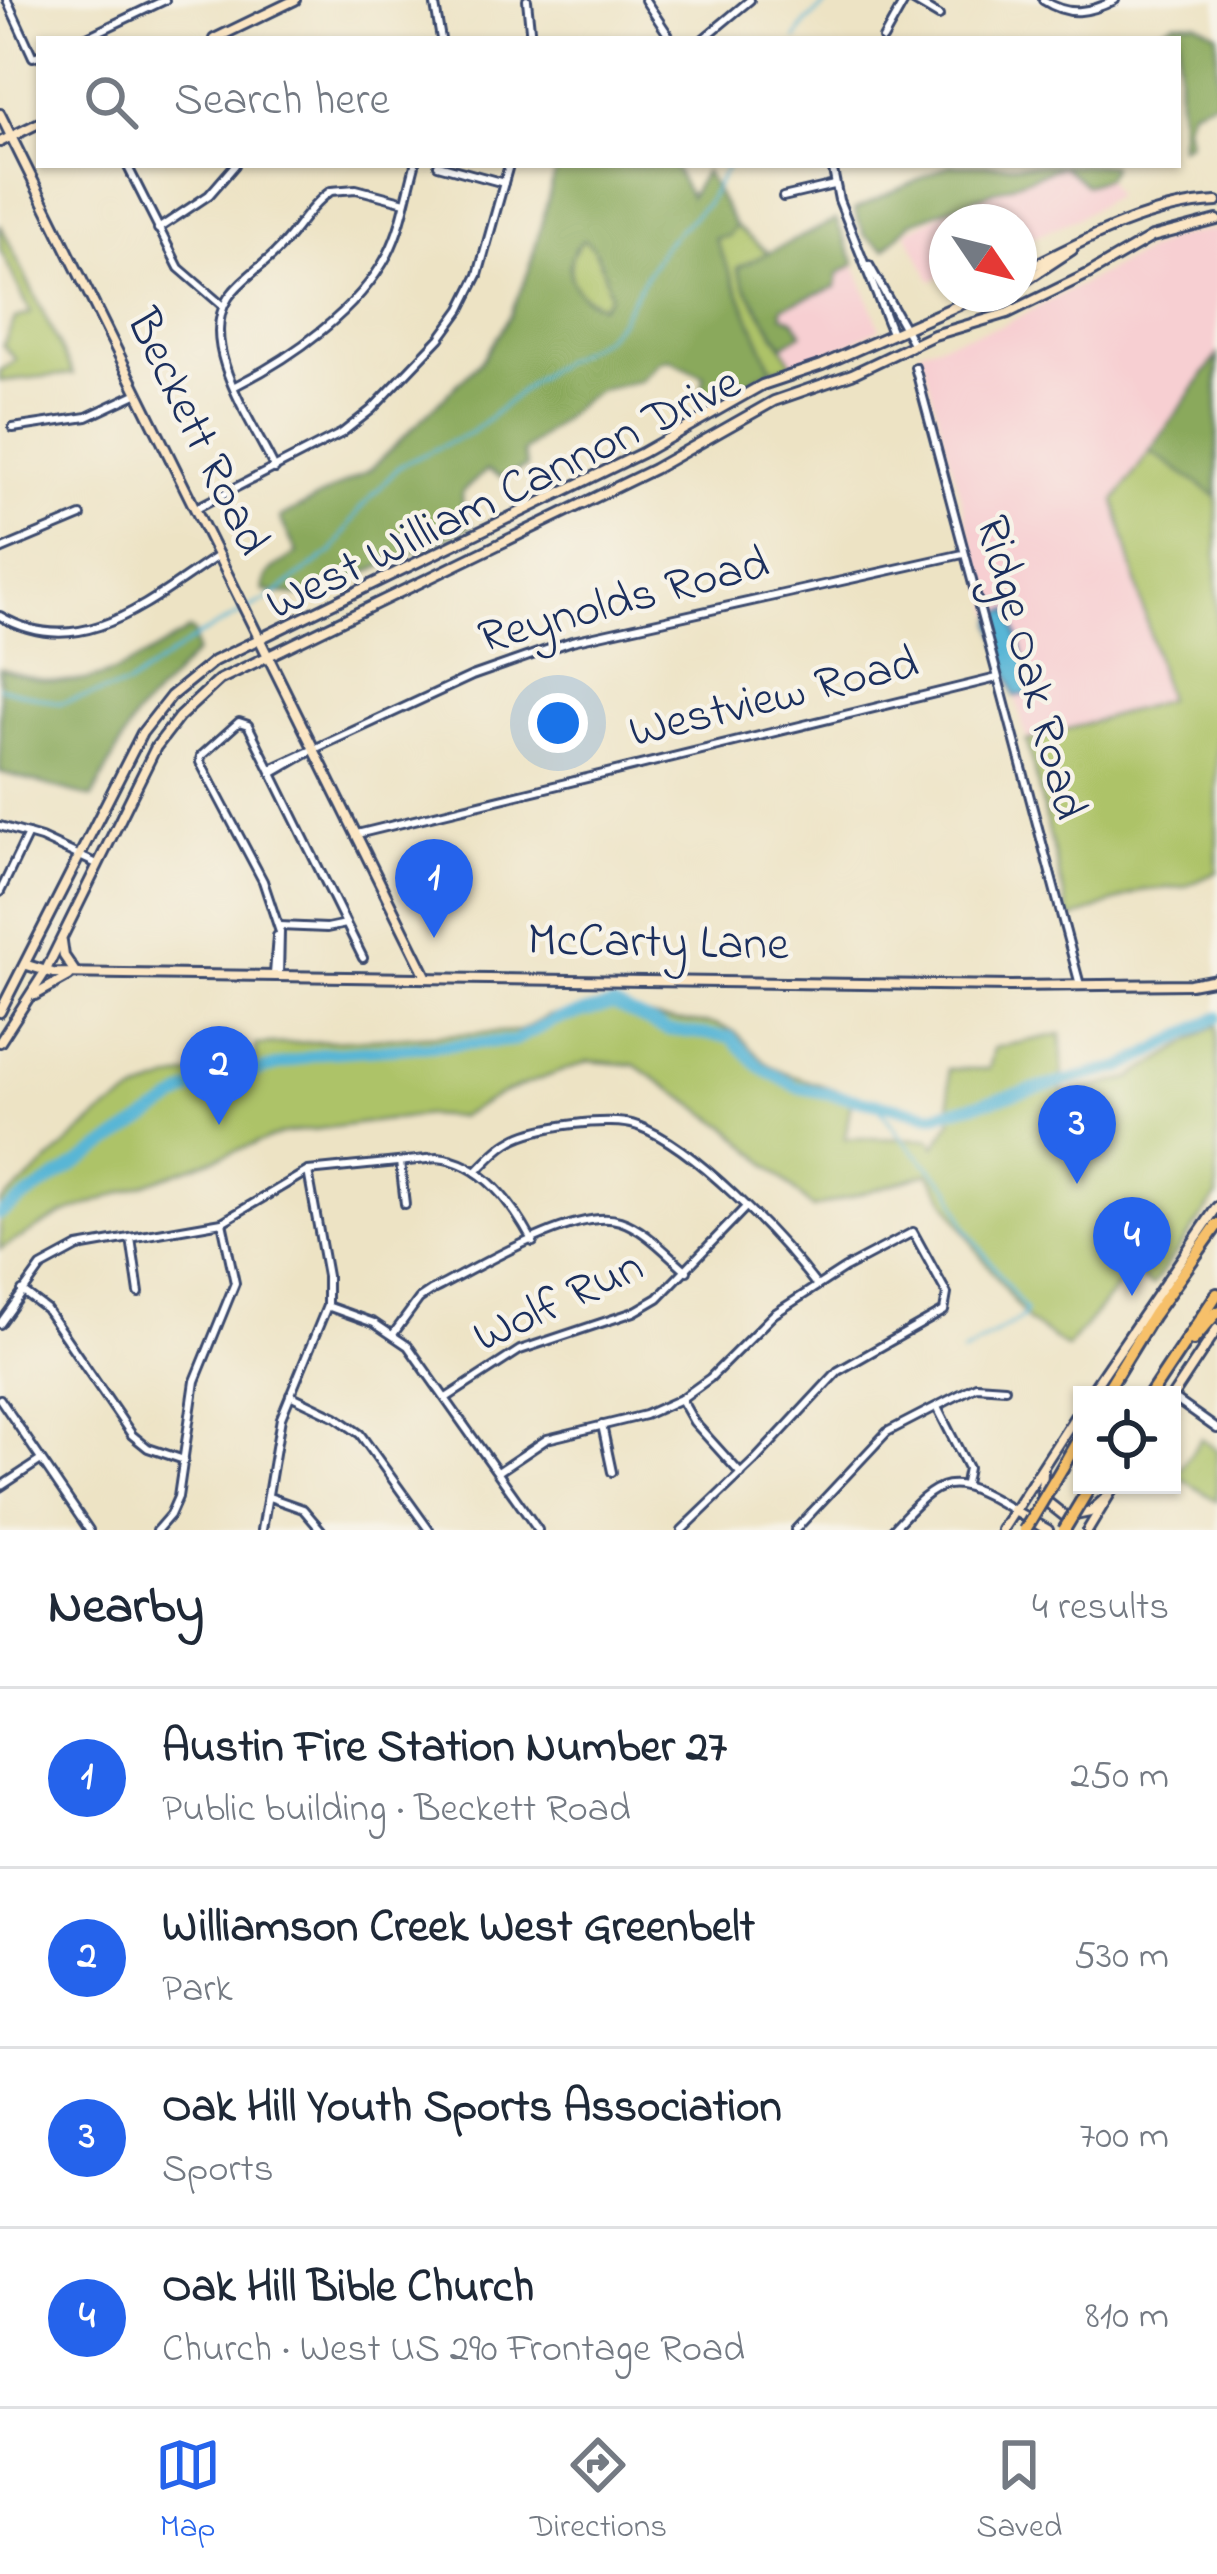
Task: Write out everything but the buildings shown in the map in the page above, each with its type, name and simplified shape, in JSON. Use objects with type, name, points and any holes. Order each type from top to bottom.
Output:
[{"type":"highway","points":[[1110,1386],[1217,1225]]},
{"type":"highway","points":[[1156,1386],[1217,1294]]},
{"type":"highway","points":[[1174,1359],[1217,1312]]},
{"type":"highway","points":[[1025,1530],[1073,1448]]},
{"type":"highway","points":[[1064,1530],[1086,1494]]},
{"type":"main road","points":[[220,36],[295,0]]},
{"type":"main road","name":"Beckett Road","points":[[0,114],[426,976]]},
{"type":"main road","points":[[0,142],[36,124]]},
{"type":"main road","points":[[1037,264],[1167,210],[1217,202]]},
{"type":"main road","name":"West William Cannon Drive","points":[[1037,299],[1152,237],[1217,220]]},
{"type":"main road","points":[[1037,275],[1061,261],[1077,244]]},
{"type":"main road","name":"West William Cannon Drive","points":[[0,1012],[131,752],[157,713],[192,677],[257,637],[642,453],[762,385],[822,365],[941,312]]},
{"type":"main road","name":"West William Cannon Drive","points":[[0,1042],[31,998],[147,763],[167,731],[219,680],[654,469],[774,401],[1009,312]]},
{"type":"main road","points":[[31,998],[76,973],[62,951],[63,933]]},
{"type":"main road","name":"McCarty Lane","points":[[27,965],[76,973],[1080,986],[1212,981]]},
{"type":"main road","points":[[1095,1386],[1217,1208]]},
{"type":"main road","points":[[1179,1386],[1217,1329]]},
{"type":"main road","points":[[1002,1530],[1073,1419]]},
{"type":"main road","points":[[1044,1461],[1042,1498],[1066,1517],[1090,1512],[1108,1496]]},
{"type":"main road","points":[[1088,1530],[1108,1496]]},
{"type":"main road","points":[[1013,1510],[1048,1530]]},
{"type":"street","points":[[7,0],[36,56]]},
{"type":"street","points":[[88,36],[165,0]]},
{"type":"street","points":[[434,0],[440,36]]},
{"type":"street","points":[[527,0],[532,36]]},
{"type":"street","points":[[645,0],[669,36]]},
{"type":"street","points":[[707,36],[750,0]]},
{"type":"street","points":[[885,36],[908,0],[939,16]]},
{"type":"street","points":[[1043,0],[1080,13],[1115,0]]},
{"type":"street","points":[[128,168],[184,274],[224,306]]},
{"type":"street","points":[[158,229],[209,195],[232,168]]},
{"type":"street","points":[[235,386],[304,347],[369,281],[394,241],[414,168]]},
{"type":"street","points":[[448,168],[504,183]]},
{"type":"street","points":[[193,510],[352,426],[447,328],[478,275],[508,168]]},
{"type":"street","points":[[832,168],[834,185],[892,332]]},
{"type":"street","points":[[782,197],[834,185]]},
{"type":"street","points":[[275,469],[218,343],[224,306],[331,191],[356,189],[405,202]]},
{"type":"street","points":[[863,257],[914,345]]},
{"type":"street","name":"Ridge Oak Road","points":[[915,367],[1080,986]]},
{"type":"street","points":[[13,428],[87,416],[136,394]]},
{"type":"street","points":[[0,550],[81,516]]},
{"type":"street","name":"Reynolds Road","points":[[272,771],[472,676],[572,641],[963,554]]},
{"type":"street","points":[[0,616],[39,634],[88,632],[216,557]]},
{"type":"street","name":"Westview Road","points":[[357,834],[997,678]]},
{"type":"street","points":[[276,975],[279,926],[263,880],[200,759],[236,723],[248,725],[363,958]]},
{"type":"street","points":[[0,826],[98,864]]},
{"type":"street","points":[[0,892],[28,834]]},
{"type":"street","points":[[279,926],[346,924]]},
{"type":"street","points":[[1212,981],[1217,990]]},
{"type":"street","points":[[476,1172],[518,1137],[617,1122],[641,1126],[716,1178],[817,1286]]},
{"type":"street","points":[[0,1324],[41,1268],[65,1253],[91,1244],[222,1222],[308,1171],[447,1159],[476,1172],[514,1210],[532,1242]]},
{"type":"street","points":[[400,1162],[405,1204]]},
{"type":"street","points":[[262,1530],[280,1418],[327,1306],[327,1276],[308,1171]]},
{"type":"street","name":"Wolf Run","points":[[446,1398],[520,1350],[634,1312],[671,1288],[745,1208]]},
{"type":"street","points":[[394,1333],[423,1295],[580,1220],[610,1218],[638,1230],[686,1271]]},
{"type":"street","points":[[157,1530],[176,1506],[195,1381],[235,1283],[222,1222]]},
{"type":"street","points":[[498,1472],[547,1439],[681,1400],[710,1378],[767,1319],[913,1232],[947,1294],[944,1311],[838,1371],[682,1530]]},
{"type":"street","points":[[131,1238],[139,1293]]},
{"type":"street","points":[[22,1291],[46,1310],[132,1435],[148,1448],[184,1460]]},
{"type":"street","points":[[327,1306],[394,1333],[408,1346],[534,1528]]},
{"type":"street","points":[[795,1530],[886,1432],[976,1386],[1005,1388]]},
{"type":"street","points":[[290,1395],[360,1434],[429,1530]]},
{"type":"street","points":[[0,1399],[88,1530]]},
{"type":"street","points":[[681,1400],[694,1422],[741,1474]]},
{"type":"street","points":[[1181,1403],[1217,1429]]},
{"type":"street","points":[[937,1407],[968,1468],[965,1483]]},
{"type":"street","points":[[602,1425],[612,1472]]},
{"type":"street","points":[[0,1487],[41,1460]]},
{"type":"street","points":[[892,1530],[932,1491],[950,1482],[965,1483],[1013,1510]]},
{"type":"street","points":[[268,1497],[303,1509],[322,1530]]},
{"type":"shaded area","points":[[1056,168],[1070,169],[1082,185],[1106,178],[1115,195],[1037,235],[1037,204],[961,204]]},
{"type":"shaded area","points":[[929,220],[929,277],[906,232]]},
{"type":"shaded area","points":[[1217,229],[1217,356],[1115,501],[1167,700],[1027,740],[920,349],[1037,312],[1037,307],[1171,238]]},
{"type":"shaded area","points":[[851,254],[880,328],[793,364],[765,319]]},
{"type":"green space","points":[[1174,22],[1196,22],[1217,33],[1217,99],[1191,109],[1185,126],[1190,141],[1181,146],[1181,36],[1147,36]]},
{"type":"green space","points":[[556,168],[675,168],[690,197],[705,171],[735,226],[729,236],[715,238],[772,369],[699,408],[704,376],[669,359],[659,362],[640,381],[600,390],[584,400],[523,452],[527,467],[501,477],[487,470],[462,492],[463,511],[472,526],[304,596],[263,591],[269,573],[297,553],[280,518],[370,470],[483,359],[510,316],[529,270]],"holes":[[[584,240],[595,251],[610,295],[602,306],[582,295],[571,278],[571,258]]]},
{"type":"green space","points":[[944,168],[1057,168],[960,204],[929,204],[929,216],[912,222],[885,249],[865,236],[854,210]]},
{"type":"green space","points":[[1065,168],[1111,168],[1106,178],[1086,185]]},
{"type":"green space","points":[[836,220],[855,264],[838,274],[836,287],[782,307],[782,315],[794,320],[802,333],[783,346],[737,268]]},
{"type":"green space","points":[[0,224],[73,374],[0,381],[0,371],[16,360],[3,345],[15,319],[31,313],[0,249]]},
{"type":"green space","points":[[735,226],[771,255],[738,269],[793,364],[772,369],[714,237],[729,236]]},
{"type":"green space","points":[[588,240],[610,295],[602,306],[578,293],[570,273],[576,247]]},
{"type":"green space","points":[[1217,356],[1217,872],[1184,887],[1143,890],[1070,920],[1027,741],[1167,700],[1115,501]]},
{"type":"green space","points":[[1217,356],[1217,494],[1216,496],[1150,451]]},
{"type":"green space","points":[[189,630],[194,632],[196,653],[135,717],[92,798],[0,772],[0,668],[55,681],[99,677]]},
{"type":"green space","points":[[613,1007],[660,1019],[716,1024],[735,1032],[764,1062],[784,1073],[852,1095],[845,1138],[930,1139],[935,1147],[951,1121],[948,1069],[989,1069],[994,1048],[1061,1034],[1063,1095],[1131,1078],[1217,1024],[1217,1196],[1152,1286],[1130,1272],[1067,1348],[1028,1321],[929,1173],[813,1208],[730,1129],[635,1065],[589,1061],[502,1093],[459,1117],[425,1115],[282,1134],[63,1214],[0,1249],[0,1203],[91,1123],[127,1099],[169,1081],[255,1065],[256,1045],[520,1031],[548,1016]]},
{"type":"green space","points":[[1201,1439],[1217,1450],[1217,1501],[1181,1478],[1181,1468]]},
{"type":"water","points":[[1010,610],[1035,693],[1015,696],[993,624],[996,614]]},
{"type":"waterway","points":[[798,36],[831,0]]},
{"type":"waterway","points":[[0,687],[59,703],[127,686],[198,636],[268,599],[333,551],[360,509],[401,465],[472,432],[547,370],[605,337],[664,245],[706,204],[726,168]]},
{"type":"waterway","points":[[0,1214],[194,1088],[323,1053],[514,1041],[555,1020],[613,1005],[667,1030],[730,1037],[760,1067],[796,1087],[933,1115],[1126,1066],[1217,1017]]},
{"type":"waterway","points":[[877,1105],[951,1189],[967,1229],[1026,1311],[962,1354]]},
{"type":"place","name":"Austin Fire Station Number 27","points":[[434,938]]},
{"type":"place","name":"Williamson Creek West Greenbelt","points":[[219,1125]]},
{"type":"place","name":"Oak Hill Youth Sports Association","points":[[1077,1184]]},
{"type":"place","name":"Oak Hill Bible Church","points":[[1132,1296]]}]
